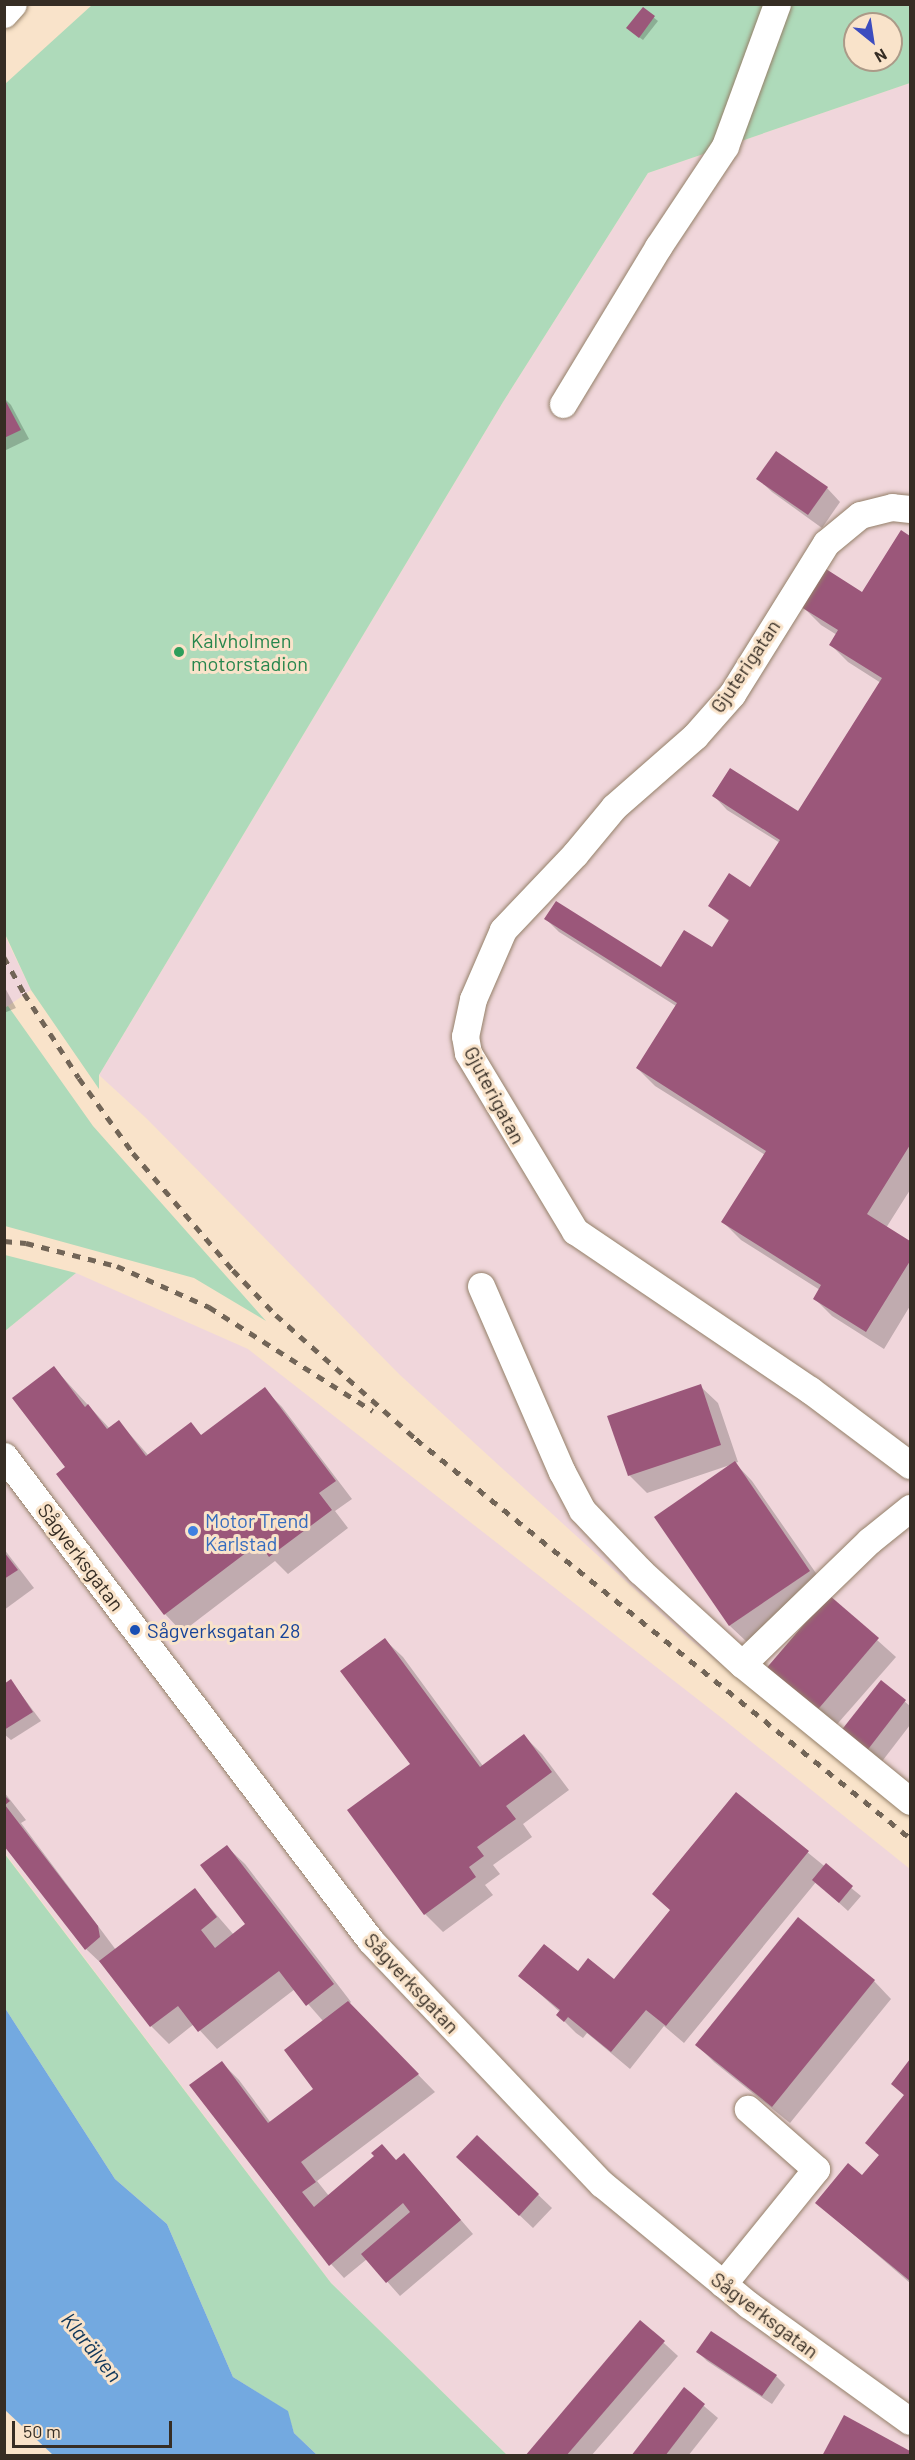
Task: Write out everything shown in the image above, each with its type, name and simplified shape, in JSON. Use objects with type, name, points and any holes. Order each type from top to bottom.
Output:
[{"type":"street","points":[[4,14],[13,4]]},
{"type":"street","points":[[563,404],[658,247],[725,146],[777,4]]},
{"type":"street","name":"Gjuterigatan","points":[[910,509],[892,507],[860,515],[826,543],[732,694],[695,736],[614,807],[575,854],[503,930],[473,999],[465,1036],[468,1053],[575,1231],[810,1390],[910,1465]]},
{"type":"street","points":[[481,1286],[562,1472],[582,1510],[640,1571],[742,1664],[910,1801]]},
{"type":"street","name":"Sågverksgatan","points":[[4,1456],[371,1941],[602,2184],[723,2284],[910,2421]]},
{"type":"street","points":[[742,1664],[869,1541],[910,1508]]},
{"type":"street","points":[[723,2284],[816,2169],[748,2109]]},
{"type":"shaded area","points":[[910,83],[910,1816],[687,1637],[400,1375],[146,1118],[99,1075],[503,402],[648,173]]},
{"type":"shaded area","points":[[4,934],[31,990],[5,1008],[4,1008]]},
{"type":"shaded area","points":[[76,1273],[248,1349],[723,1719],[910,1869],[910,2455],[507,2455],[331,2283],[5,1853],[5,1331]]},
{"type":"green space","name":"Kalvholmen motorstadion","points":[[92,5],[910,5],[910,83],[648,173],[503,402],[99,1075],[99,1089],[31,990],[5,934],[5,84]]},
{"type":"green space","points":[[8,1006],[93,1126],[266,1321],[194,1278],[5,1226],[4,1008]]},
{"type":"green space","points":[[4,1255],[76,1273],[5,1331]]},
{"type":"green space","points":[[4,1853],[331,2283],[507,2455],[317,2455],[294,2433],[287,2411],[233,2377],[167,2224],[115,2179],[5,2008]]},
{"type":"water","name":"Klarälven","points":[[5,2008],[115,2179],[167,2224],[233,2377],[288,2411],[294,2433],[317,2455],[53,2455],[5,2410]]},
{"type":"building","points":[[643,7],[655,16],[639,38],[626,28]]},
{"type":"building","points":[[4,398],[21,430],[4,438]]},
{"type":"building","points":[[776,451],[828,487],[808,515],[756,479]]},
{"type":"building","points":[[901,530],[910,536],[910,1145],[867,1214],[910,1241],[910,1261],[866,1332],[813,1299],[821,1285],[721,1222],[766,1151],[636,1068],[677,1003],[544,919],[556,901],[661,967],[684,930],[712,947],[729,920],[708,906],[729,873],[750,887],[780,840],[712,796],[730,768],[798,811],[882,678],[829,645],[838,630],[801,607],[826,569],[862,592]]},
{"type":"building","points":[[54,1366],[85,1407],[88,1404],[107,1429],[119,1420],[146,1456],[191,1422],[201,1435],[265,1387],[336,1481],[319,1493],[332,1510],[269,1557],[259,1543],[164,1615],[56,1474],[65,1467],[12,1398]]},
{"type":"building","points":[[701,1384],[721,1445],[628,1476],[607,1416]]},
{"type":"building","points":[[735,1461],[810,1571],[729,1626],[654,1517]]},
{"type":"building","points":[[4,1552],[18,1570],[4,1579]]},
{"type":"building","points":[[829,1595],[879,1638],[814,1714],[764,1671]]},
{"type":"building","points":[[385,1638],[480,1767],[524,1734],[552,1772],[506,1806],[516,1819],[477,1847],[484,1856],[469,1867],[476,1877],[424,1915],[347,1810],[410,1764],[340,1671]]},
{"type":"building","points":[[11,1679],[33,1712],[4,1730],[4,1684]]},
{"type":"building","points":[[881,1680],[906,1700],[866,1752],[840,1732]]},
{"type":"building","points":[[736,1792],[809,1851],[666,2026],[646,2010],[611,2052],[568,2017],[564,2022],[556,2015],[560,2010],[518,1976],[544,1944],[578,1971],[588,1958],[614,1979],[670,1910],[652,1894]]},
{"type":"building","points":[[4,1795],[10,1801],[5,1805],[98,1926],[100,1937],[85,1950],[4,1846]]},
{"type":"building","points":[[227,1845],[334,1984],[306,2006],[279,1971],[198,2032],[178,2006],[150,2027],[99,1961],[195,1888],[217,1917],[201,1930],[215,1948],[245,1924],[200,1865]]},
{"type":"building","points":[[826,1863],[853,1886],[839,1903],[812,1880]]},
{"type":"building","points":[[798,1917],[875,1980],[772,2107],[695,2045]]},
{"type":"building","points":[[348,2001],[419,2074],[301,2162],[316,2182],[302,2192],[314,2207],[374,2156],[371,2153],[382,2144],[396,2160],[404,2153],[461,2220],[386,2283],[361,2254],[410,2212],[403,2203],[329,2266],[189,2085],[222,2061],[268,2123],[313,2089],[284,2050]]},
{"type":"building","points":[[910,2059],[910,2281],[815,2203],[848,2163],[862,2175],[879,2155],[865,2143],[904,2095],[891,2084]]},
{"type":"building","points":[[477,2135],[539,2194],[519,2216],[456,2157]]},
{"type":"building","points":[[640,2320],[665,2341],[566,2456],[525,2456]]},
{"type":"building","points":[[711,2331],[777,2375],[762,2396],[696,2352]]},
{"type":"building","points":[[684,2387],[705,2404],[665,2456],[631,2456]]},
{"type":"building","points":[[844,2415],[910,2451],[910,2456],[822,2456]]},
{"type":"railway","points":[[4,957],[24,993],[79,1078],[133,1153],[233,1270],[276,1315],[416,1439],[910,1838]]},
{"type":"railway","points":[[4,1241],[26,1243],[117,1266],[209,1307],[373,1411]]},
{"type":"place","name":"Kalvholmen motorstadion","points":[[179,652]]},
{"type":"place","name":"Motor Trend Karlstad","points":[[193,1531]]},
{"type":"place","name":"Sågverksgatan 28","points":[[135,1630]]}]
